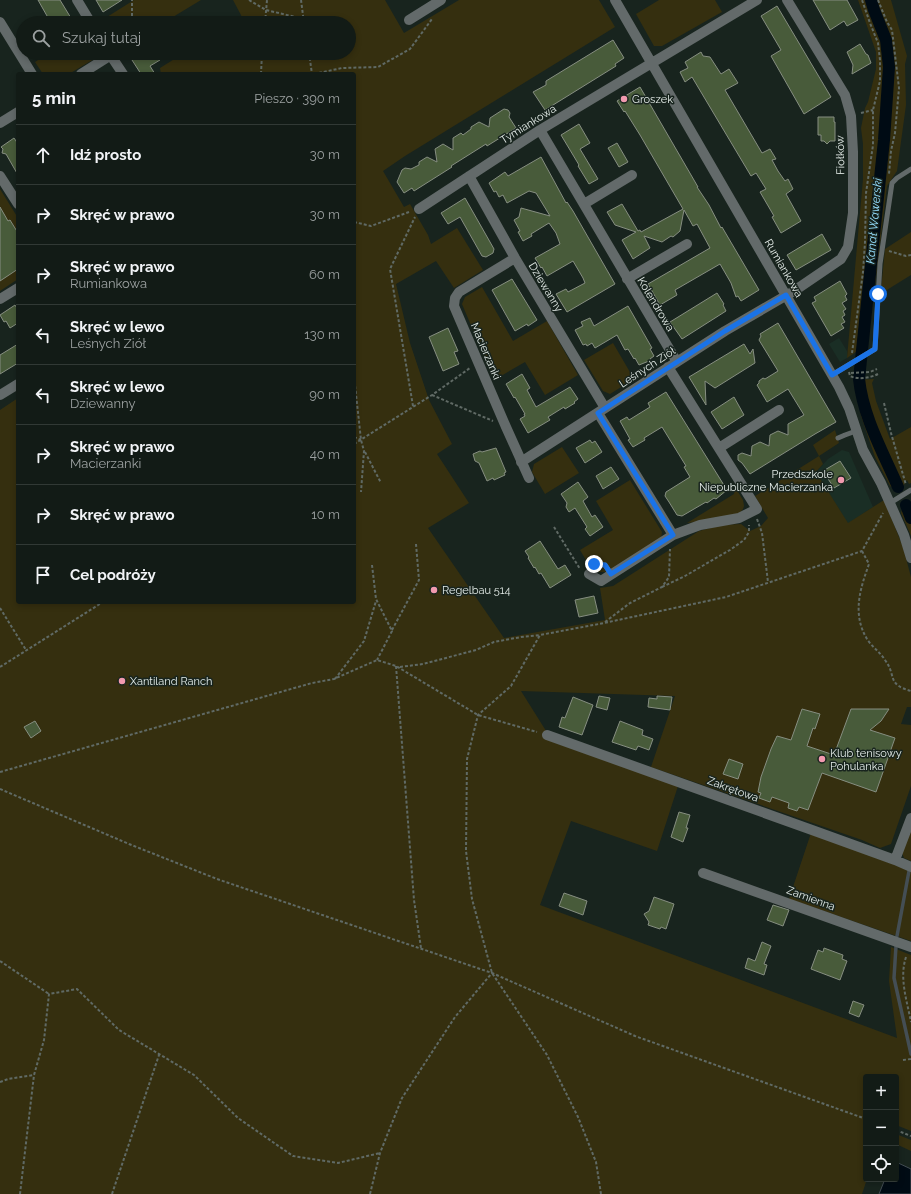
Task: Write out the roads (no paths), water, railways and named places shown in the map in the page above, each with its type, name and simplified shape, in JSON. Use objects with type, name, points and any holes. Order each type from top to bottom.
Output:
[{"type":"street","points":[[77,0],[87,16]]},
{"type":"street","points":[[409,20],[441,0]]},
{"type":"street","name":"Rumiankowa","points":[[615,0],[832,375],[849,408],[863,450],[904,535],[911,558]]},
{"type":"street","points":[[652,63],[757,0]]},
{"type":"street","name":"Fiołków","points":[[786,295],[841,259],[848,247],[853,213],[851,116],[845,95],[788,0]]},
{"type":"street","points":[[0,22],[16,48]]},
{"type":"street","points":[[23,60],[31,72]]},
{"type":"street","points":[[84,72],[101,60]]},
{"type":"street","points":[[114,60],[121,72]]},
{"type":"street","name":"Tymiankowa","points":[[419,209],[540,130],[652,63]]},
{"type":"street","points":[[0,123],[16,113]]},
{"type":"street","name":"Kolendrowa","points":[[540,130],[627,279],[753,511],[739,518],[700,525],[672,536]]},
{"type":"street","points":[[584,204],[632,175]]},
{"type":"street","points":[[0,176],[16,201]]},
{"type":"street","name":"Dziewanny","points":[[469,176],[672,536]]},
{"type":"street","name":"Kolendrowa","points":[[627,279],[687,244]]},
{"type":"street","name":"Macierzanki","points":[[514,258],[459,292],[455,298],[454,306],[529,478]]},
{"type":"street","points":[[0,299],[16,289]]},
{"type":"street","name":"Leśnych Ziół","points":[[521,462],[725,331],[786,295]]},
{"type":"street","points":[[0,395],[16,385]]},
{"type":"street","points":[[719,448],[779,410]]},
{"type":"street","points":[[589,574],[601,580],[672,536]]},
{"type":"street","name":"Zakrętowa","points":[[547,735],[909,866]]},
{"type":"street","points":[[895,860],[911,818]]},
{"type":"street","name":"Zamienna","points":[[703,873],[909,946]]},
{"type":"lane","points":[[832,375],[875,349],[882,249],[892,183],[911,169]]},
{"type":"lane","points":[[838,438],[856,431]]},
{"type":"lane","points":[[889,502],[909,491]]},
{"type":"waterway","name":"Kanał Wawerski","points":[[871,0],[886,40],[889,67],[884,140],[859,379],[861,393],[869,421],[898,487]]},
{"type":"waterway","name":"Kanał Wawerski","points":[[906,505],[911,518]]},
{"type":"waterway","points":[[897,936],[909,871]]},
{"type":"waterway","points":[[896,946],[894,978],[911,1054]]},
{"type":"place","name":"Groszek","points":[[624,99]]},
{"type":"place","name":"Przedszkole Niepubliczne Macierzanka","points":[[841,480]]},
{"type":"place","name":"Regelbau 514","points":[[434,590]]},
{"type":"place","name":"Xantiland Ranch","points":[[122,681]]},
{"type":"place","name":"Klub tenisowy Pohulanka","points":[[822,759]]}]
